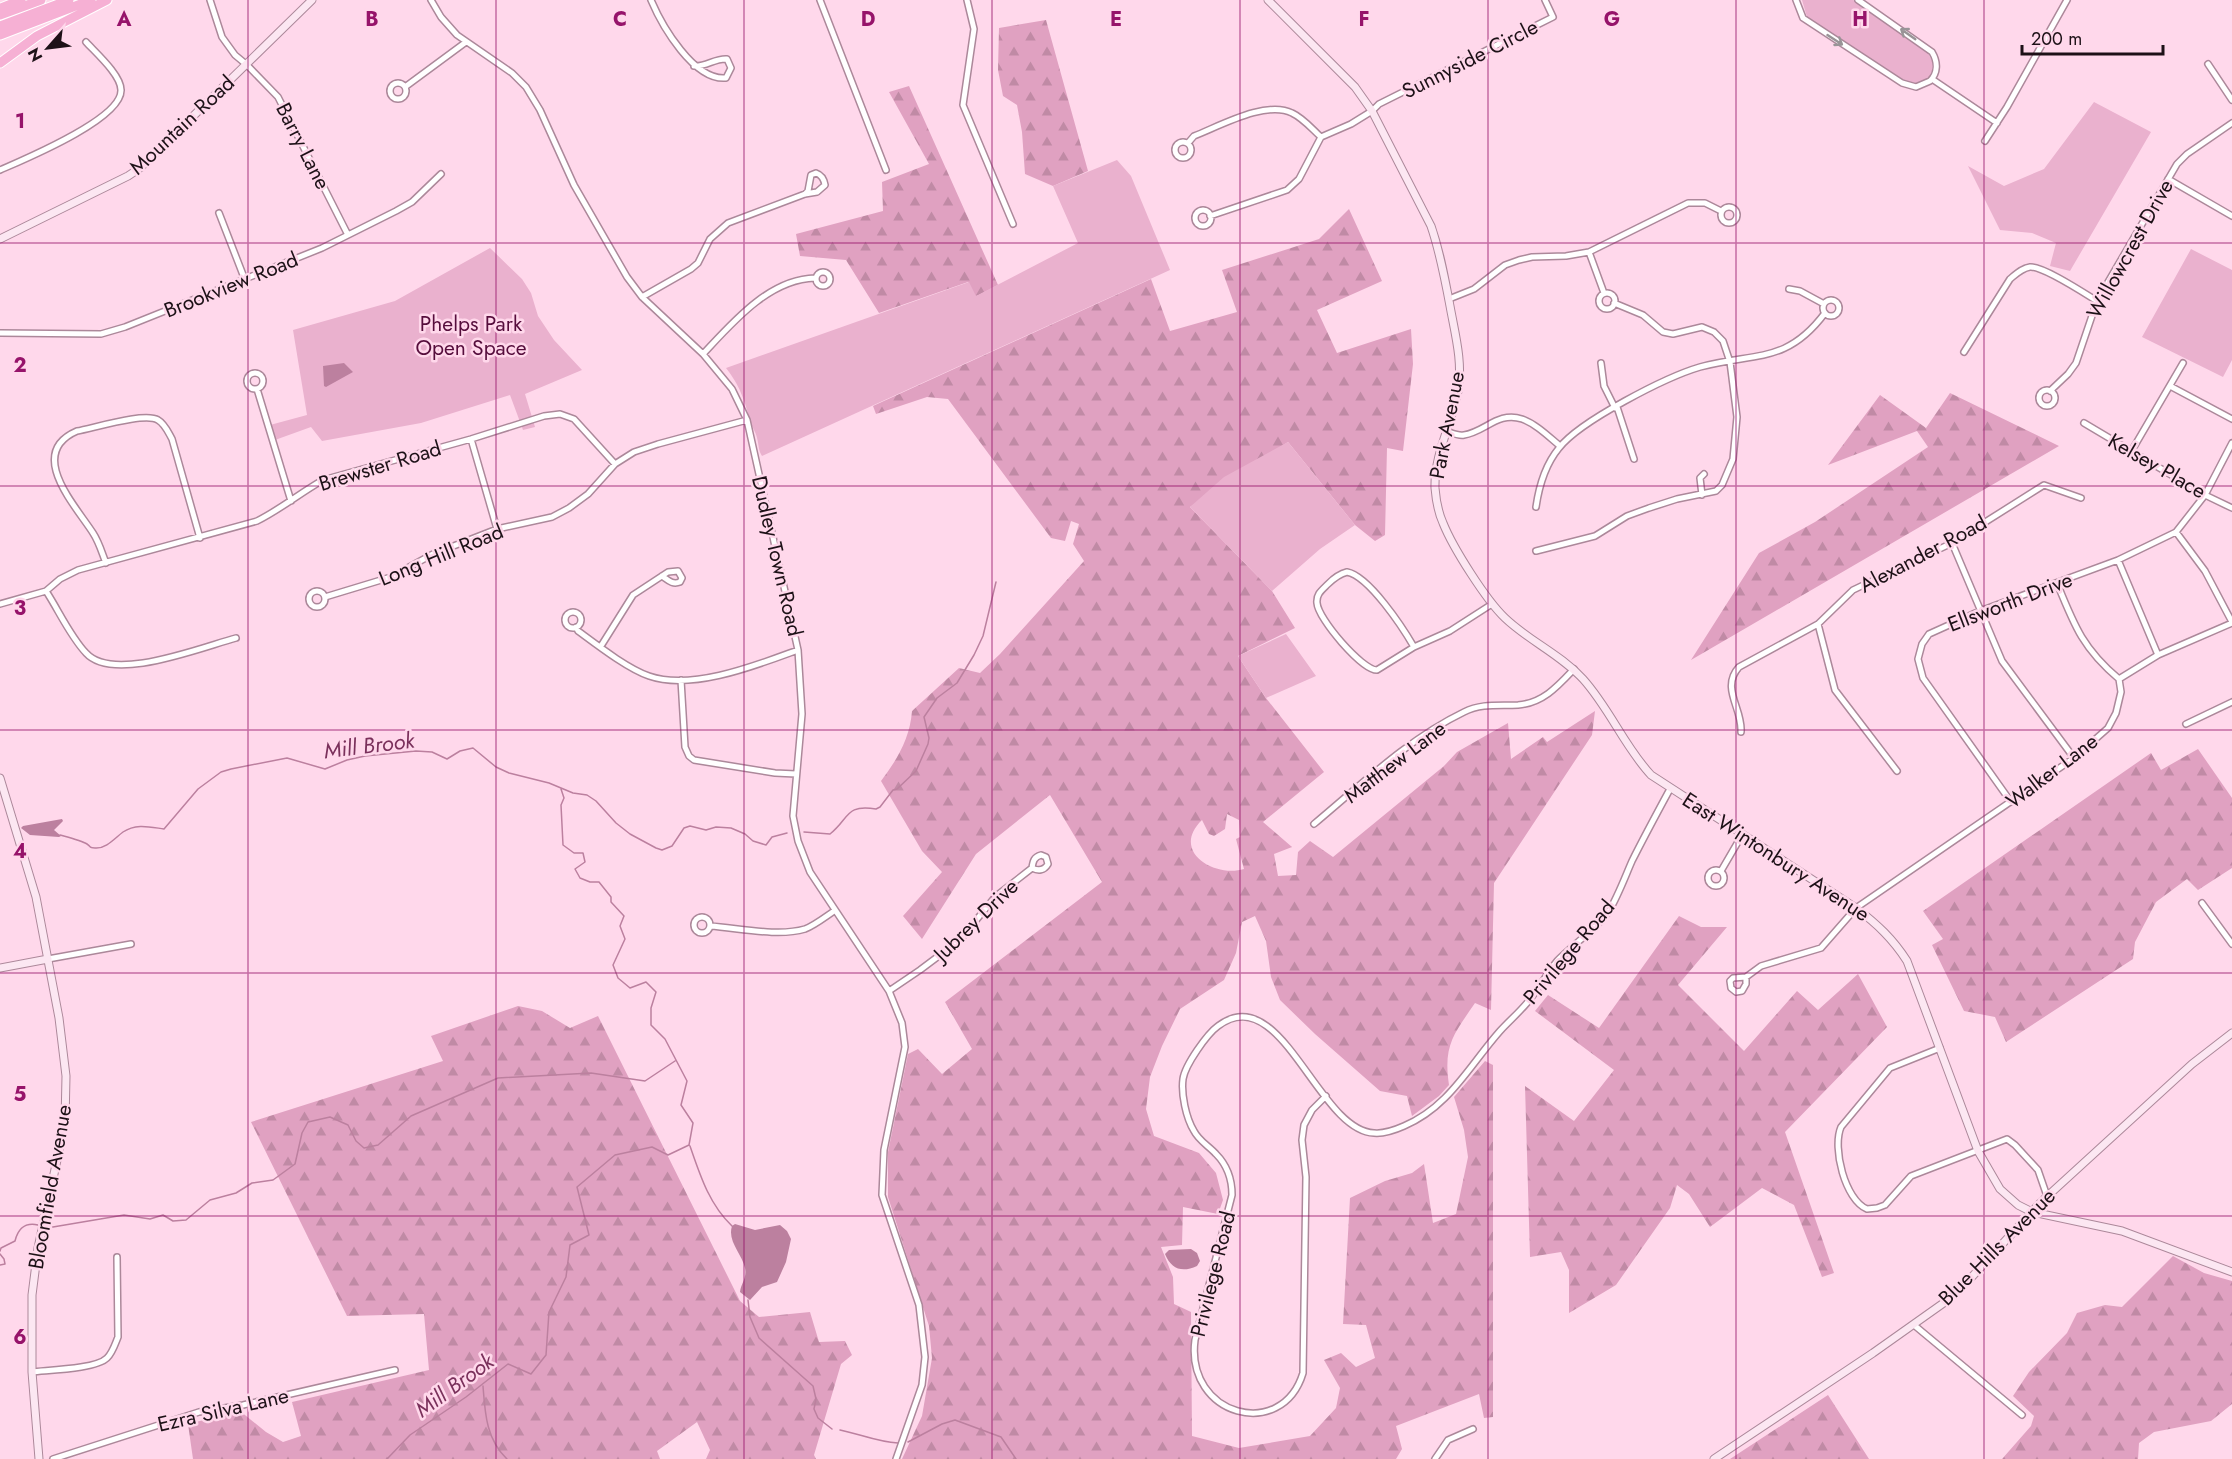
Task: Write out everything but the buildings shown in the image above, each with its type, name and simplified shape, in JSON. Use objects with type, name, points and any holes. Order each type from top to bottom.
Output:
[{"type":"highway","points":[[0,8],[21,0]]},
{"type":"highway","points":[[0,15],[40,0]]},
{"type":"highway","points":[[0,20],[53,0]]},
{"type":"highway","points":[[0,26],[69,0]]},
{"type":"highway","points":[[0,35],[91,0]]},
{"type":"highway","points":[[0,63],[37,36],[107,0]]},
{"type":"main road","name":"Mountain Road","points":[[0,239],[111,185],[140,168],[312,0]]},
{"type":"main road","name":"Park Avenue","points":[[1268,0],[1355,87],[1372,111],[1431,226],[1449,299],[1459,367],[1458,391],[1436,475],[1439,512],[1446,531],[1492,604],[1517,628],[1574,669],[1601,702],[1618,732]]},
{"type":"main road","name":"East Wintonbury Avenue","points":[[1618,732],[1634,757],[1670,789],[1856,908],[1888,934],[1907,962],[1978,1151],[2000,1189],[2018,1205],[2032,1212]]},
{"type":"main road","name":"Bloomfield Avenue","points":[[0,778],[30,875],[48,959],[63,1047],[66,1100],[63,1138],[34,1275],[31,1325],[39,1459]]},
{"type":"main road","points":[[0,968],[48,959]]},
{"type":"main road","name":"Blue Hills Avenue","points":[[1714,1459],[1914,1325],[1970,1280],[2048,1196],[2187,1069],[2232,1033]]},
{"type":"main road","points":[[2032,1212],[2122,1231],[2232,1272]]},
{"type":"street","name":"Barry Lane","points":[[210,0],[222,37],[235,55],[278,97],[348,235]]},
{"type":"street","name":"Dudley Town Road","points":[[431,0],[448,27],[512,73],[533,96],[574,185],[627,277],[642,297],[703,354],[732,389],[747,420],[798,651],[802,714],[793,816],[798,841],[810,872],[889,991],[902,1023],[905,1047],[884,1150],[882,1195],[919,1305],[925,1356],[922,1385],[896,1459]]},
{"type":"street","points":[[651,0],[658,17],[694,66],[708,75],[721,78],[726,78],[731,69],[727,59],[720,59],[705,66],[694,66]]},
{"type":"street","points":[[820,0],[886,170]]},
{"type":"street","points":[[967,0],[974,29],[963,105],[1012,224]]},
{"type":"street","name":"Sunnyside Circle","points":[[1372,111],[1379,104],[1553,18],[1545,0]]},
{"type":"street","points":[[1796,0],[1803,18],[1902,83],[1916,87],[1932,79],[1936,64],[1932,52],[1858,0]]},
{"type":"street","points":[[1985,141],[2067,0]]},
{"type":"street","points":[[0,170],[64,139],[108,113],[118,103],[121,91],[119,81],[86,42]]},
{"type":"street","points":[[405,87],[466,42]]},
{"type":"street","points":[[2208,64],[2232,100]]},
{"type":"street","points":[[1932,79],[1997,123]]},
{"type":"street","points":[[1188,144],[1194,136],[1263,109],[1277,109],[1296,115],[1321,137]]},
{"type":"street","points":[[1210,216],[1287,190],[1299,179],[1321,137],[1351,124],[1372,111]]},
{"type":"street","name":"Willowcrest Drive","points":[[2050,391],[2076,363],[2097,301],[2168,179],[2187,154],[2232,123]]},
{"type":"street","name":"Brookview Road","points":[[0,333],[101,334],[125,327],[322,248],[412,201],[441,174]]},
{"type":"street","points":[[2168,179],[2232,216]]},
{"type":"street","points":[[642,297],[698,263],[710,239],[728,223],[805,194]]},
{"type":"street","points":[[1449,299],[1474,289],[1505,265],[1532,257],[1566,256],[1589,252],[1688,203],[1705,203],[1721,211]]},
{"type":"street","points":[[219,213],[245,279]]},
{"type":"street","points":[[1589,252],[1604,293]]},
{"type":"street","points":[[1964,352],[2010,279],[2029,267],[2040,268],[2097,301]]},
{"type":"street","points":[[703,354],[735,319],[754,304],[801,278],[815,278]]},
{"type":"street","points":[[1789,289],[1800,291],[1824,304]]},
{"type":"street","points":[[1604,293],[1599,298],[1601,306],[1609,308],[1614,303]]},
{"type":"street","points":[[1604,293],[1612,295],[1614,303]]},
{"type":"street","points":[[1827,300],[1837,302],[1839,308],[1835,315],[1825,314],[1823,309],[1827,300]]},
{"type":"street","points":[[1536,551],[1595,536],[1648,508],[1677,499],[1702,495],[1720,488],[1733,459],[1737,417],[1730,362],[1719,335],[1708,328],[1696,327],[1663,332],[1643,315],[1614,303]]},
{"type":"street","points":[[1536,507],[1540,484],[1560,446],[1580,429],[1675,376],[1701,367],[1766,356],[1789,347],[1809,332],[1825,314]]},
{"type":"street","points":[[1601,363],[1604,386],[1616,407],[1634,459]]},
{"type":"street","points":[[2131,452],[2183,363]]},
{"type":"street","points":[[2170,386],[2232,419]]},
{"type":"street","points":[[257,389],[291,501]]},
{"type":"street","name":"Brewster Road","points":[[0,604],[46,591],[60,579],[78,570],[257,521],[278,511],[323,480],[544,416],[560,414],[574,419],[615,464]]},
{"type":"street","points":[[106,563],[93,533],[72,505],[60,483],[55,467],[55,453],[60,443],[68,435],[77,431],[144,417],[156,419],[166,427],[172,439],[200,538]]},
{"type":"street","points":[[1446,431],[1464,435],[1495,420],[1516,417],[1538,428],[1560,446]]},
{"type":"street","name":"Long Hill Road","points":[[325,597],[391,577],[433,554],[497,530],[552,517],[588,494],[615,464],[634,453],[658,444],[747,420]]},
{"type":"street","name":"Kelsey Place","points":[[2084,423],[2205,495],[2232,508]]},
{"type":"street","points":[[471,439],[497,530]]},
{"type":"street","name":"Ellsworth Drive","points":[[2011,802],[1923,678],[1918,658],[1922,644],[1929,634],[1980,611],[2118,560],[2176,532],[2205,495],[2232,443]]},
{"type":"street","points":[[1702,495],[1700,478],[1704,474]]},
{"type":"street","name":"Alexander Road","points":[[1741,732],[1742,724],[1731,688],[1734,672],[1739,667],[1818,624],[1853,590],[1952,543],[2044,485],[2081,498]]},
{"type":"street","points":[[2057,583],[2081,638],[2103,666],[2119,679],[2158,655],[2232,622],[2205,571],[2176,532]]},
{"type":"street","points":[[1952,543],[2002,661],[2074,758]]},
{"type":"street","points":[[2118,560],[2158,655]]},
{"type":"street","points":[[1414,647],[1396,618],[1356,575],[1341,573],[1319,592],[1316,602],[1331,629],[1370,669],[1382,669],[1414,647],[1450,631],[1492,604]]},
{"type":"street","points":[[601,646],[633,595],[662,576]]},
{"type":"street","points":[[46,591],[87,655],[102,664],[122,666],[145,663],[236,638]]},
{"type":"street","points":[[1818,624],[1835,690],[1897,771]]},
{"type":"street","points":[[576,627],[578,632],[646,675],[657,679],[681,680],[725,676],[798,651]]},
{"type":"street","name":"Matthew Lane","points":[[1314,824],[1392,758],[1463,712],[1478,706],[1518,705],[1544,697],[1574,669]]},
{"type":"street","name":"Walker Lane","points":[[1746,977],[1761,966],[1821,948],[1856,908],[2074,758],[2108,728],[2116,713],[2121,692],[2119,679]]},
{"type":"street","points":[[681,680],[685,747],[688,756],[694,760],[775,773],[796,774]]},
{"type":"street","points":[[2186,724],[2232,702]]},
{"type":"street","name":"Privilege Road","points":[[1326,1096],[1312,1110],[1304,1125],[1302,1140],[1306,1177],[1303,1373],[1298,1387],[1276,1406],[1260,1412],[1238,1412],[1212,1397],[1200,1381],[1196,1369],[1195,1340],[1230,1204],[1232,1187],[1222,1162],[1194,1131],[1183,1090],[1185,1072],[1206,1038],[1218,1026],[1231,1019],[1249,1018],[1262,1021],[1272,1030],[1351,1126],[1359,1131],[1373,1134],[1394,1130],[1424,1116],[1439,1106],[1454,1090],[1500,1031],[1531,999],[1557,962],[1608,912],[1670,789]]},
{"type":"street","points":[[1721,871],[1742,835]]},
{"type":"street","name":"Jubrey Drive","points":[[889,991],[960,940],[995,897],[1032,868]]},
{"type":"street","points":[[2202,903],[2232,944]]},
{"type":"street","points":[[710,926],[773,932],[790,931],[807,928],[834,911]]},
{"type":"street","points":[[48,959],[131,944]]},
{"type":"street","points":[[1940,1048],[1897,1064],[1887,1071],[1841,1127],[1837,1142],[1838,1159],[1855,1201],[1871,1210],[1886,1203],[1910,1177],[2001,1140],[2010,1141],[2038,1170],[2048,1196]]},
{"type":"street","points":[[32,1371],[89,1365],[105,1360],[114,1349],[118,1337],[117,1257]]},
{"type":"street","points":[[1914,1325],[2022,1415]]},
{"type":"street","name":"Ezra Silva Lane","points":[[53,1459],[199,1412],[243,1405],[395,1370]]},
{"type":"street","points":[[1435,1459],[1448,1440],[1473,1429]]},
{"type":"green space","points":[[1802,0],[1853,0],[1927,51],[1933,63],[1931,74],[1920,83],[1905,82],[1807,17]]},
{"type":"green space","points":[[1046,20],[1088,171],[1053,186],[1025,174],[1022,132],[1017,105],[1003,96],[998,70],[999,28]]},
{"type":"green space","points":[[909,86],[998,285],[975,297],[968,282],[879,313],[846,260],[800,256],[796,234],[883,211],[882,182],[929,164],[889,92]]},
{"type":"green space","points":[[2094,102],[2151,132],[2070,271],[2050,266],[2056,243],[2032,233],[2000,230],[1968,166],[2004,186],[2044,169]]},
{"type":"green space","points":[[1117,160],[1131,176],[1170,270],[762,456],[741,393],[726,368],[969,282],[976,296],[1078,243],[1053,186]]},
{"type":"green space","points":[[1349,209],[1382,281],[1317,310],[1337,353],[1411,329],[1413,364],[1403,451],[1387,448],[1385,535],[1375,541],[1355,525],[1288,442],[1190,507],[1272,591],[1295,628],[1238,656],[1266,698],[1324,772],[1263,822],[1292,847],[1274,854],[1278,876],[1296,875],[1298,852],[1310,841],[1333,857],[1444,766],[1457,752],[1508,723],[1511,759],[1543,737],[1547,742],[1595,711],[1592,735],[1494,883],[1491,1010],[1475,1003],[1456,1032],[1449,1050],[1449,1085],[1439,1096],[1412,1116],[1407,1096],[1380,1091],[1280,1000],[1271,977],[1266,941],[1255,916],[1242,922],[1236,953],[1224,980],[1180,1009],[1150,1077],[1146,1109],[1154,1136],[1199,1153],[1216,1173],[1223,1200],[1218,1214],[1183,1207],[1182,1245],[1161,1247],[1173,1277],[1174,1304],[1191,1312],[1192,1436],[1239,1448],[1310,1436],[1336,1408],[1340,1388],[1324,1360],[1341,1353],[1356,1367],[1375,1358],[1366,1325],[1343,1324],[1350,1198],[1385,1181],[1412,1173],[1424,1164],[1433,1223],[1456,1214],[1468,1157],[1464,1130],[1454,1097],[1485,1061],[1493,1065],[1493,1417],[1484,1418],[1479,1394],[1396,1426],[1402,1449],[1396,1459],[902,1459],[922,1416],[932,1358],[929,1326],[888,1197],[888,1152],[908,1054],[918,1049],[942,1074],[972,1049],[945,1002],[1102,882],[1050,795],[976,854],[922,939],[903,916],[942,872],[922,851],[881,781],[902,748],[909,730],[912,711],[959,668],[980,673],[1084,561],[1073,544],[1079,524],[1071,521],[1065,541],[1051,538],[948,399],[927,397],[876,414],[873,406],[1151,279],[1170,331],[1237,312],[1222,270],[1319,239]],"holes":[[[1227,814],[1239,820],[1240,837],[1236,839],[1244,869],[1220,870],[1209,866],[1193,852],[1191,842],[1193,831],[1202,820],[1209,834],[1214,836],[1225,829]]]},
{"type":"green space","name":"Phelps Park Open Space","points":[[490,248],[522,279],[531,293],[538,316],[554,340],[582,370],[525,394],[535,427],[523,430],[510,395],[421,423],[322,441],[311,427],[275,440],[270,425],[307,415],[293,330],[395,301]]},
{"type":"green space","points":[[2191,249],[2232,270],[2232,360],[2223,377],[2142,337]]},
{"type":"green space","points":[[1950,393],[2059,446],[1691,660],[1759,553],[1815,522],[1928,447],[1917,431],[1828,465],[1880,395],[1926,428]]},
{"type":"green space","points":[[1288,442],[1355,525],[1320,549],[1272,591],[1190,507],[1224,477]]},
{"type":"green space","points":[[1286,634],[1316,676],[1266,698],[1238,656]]},
{"type":"green space","points":[[2198,749],[2232,798],[2232,868],[2198,890],[2187,879],[2156,902],[2135,942],[2133,959],[2006,1042],[1995,1017],[1964,1011],[1932,945],[1943,939],[1923,911],[2151,753],[2161,770]]},
{"type":"green space","points":[[1679,916],[1701,927],[1727,927],[1678,985],[1744,1051],[1797,991],[1818,1010],[1858,974],[1887,1027],[1785,1132],[1834,1273],[1822,1277],[1794,1205],[1762,1188],[1710,1227],[1689,1194],[1677,1185],[1670,1208],[1616,1285],[1569,1313],[1569,1270],[1561,1252],[1530,1257],[1525,1086],[1574,1121],[1614,1070],[1535,1011],[1548,995],[1599,1028]]},
{"type":"green space","points":[[518,1006],[542,1011],[570,1028],[598,1016],[740,1301],[759,1317],[810,1312],[819,1342],[845,1341],[852,1355],[841,1364],[814,1455],[816,1459],[706,1459],[710,1450],[697,1422],[657,1451],[660,1459],[193,1459],[188,1424],[240,1411],[266,1432],[283,1442],[301,1436],[292,1402],[429,1370],[424,1314],[347,1316],[251,1122],[443,1061],[431,1036]]},
{"type":"green space","points":[[2173,1256],[2204,1273],[2232,1281],[2232,1404],[2211,1421],[2154,1432],[2139,1443],[2138,1459],[2002,1459],[2031,1426],[2034,1416],[2013,1396],[2029,1372],[2067,1333],[2077,1313],[2105,1305],[2122,1307]]},
{"type":"green space","points":[[1828,1395],[1869,1459],[1730,1459]]},
{"type":"shaded area","points":[[344,363],[353,372],[324,386],[323,366]]},
{"type":"shaded area","points":[[62,819],[63,821],[54,830],[61,836],[59,837],[30,835],[21,828],[23,826]]},
{"type":"shaded area","points":[[735,1224],[755,1230],[780,1225],[791,1239],[786,1262],[777,1282],[762,1287],[750,1300],[740,1292],[745,1272],[732,1237],[732,1226]]},
{"type":"shaded area","points":[[1191,1249],[1197,1253],[1200,1261],[1197,1266],[1187,1269],[1174,1266],[1165,1254],[1169,1250]]},
{"type":"waterway","points":[[804,832],[830,834],[853,810],[880,807],[893,790],[916,771],[929,738],[924,717],[937,698],[957,683],[974,655],[983,636],[996,582]]},
{"type":"waterway","name":"Mill Brook","points":[[60,835],[85,843],[92,848],[99,848],[133,827],[164,829],[198,789],[221,772],[231,769],[287,758],[325,769],[365,756],[416,751],[432,752],[447,759],[460,751],[473,748],[496,767],[509,773],[549,783],[573,793],[587,795],[630,834],[662,850],[672,846],[684,828],[690,826],[706,830],[716,827],[731,828],[745,834],[753,841],[766,845],[772,837],[787,833]]},
{"type":"waterway","name":"Mill Brook","points":[[387,1459],[410,1435],[466,1397],[508,1364],[531,1374],[546,1355],[549,1312],[566,1277],[570,1245],[589,1235],[577,1187],[615,1155],[652,1147],[668,1155],[689,1145],[693,1123],[681,1105],[687,1081],[665,1039],[651,1025],[651,1008],[656,992],[646,982],[630,988],[618,978],[613,965],[625,939],[620,926],[624,916],[611,902],[611,897],[599,882],[590,882],[580,878],[575,869],[585,862],[583,853],[574,853],[563,845],[561,805],[564,798],[561,789]]},
{"type":"waterway","points":[[47,1228],[124,1215],[150,1219],[163,1215],[173,1221],[186,1220],[210,1200],[236,1193],[252,1183],[273,1180],[295,1164],[302,1133],[308,1122],[330,1117],[348,1125],[356,1141],[364,1148],[378,1145],[411,1116],[498,1078],[591,1073],[645,1081],[675,1061]]},
{"type":"waterway","points":[[690,1146],[711,1199],[732,1226]]},
{"type":"waterway","points":[[0,1251],[1,1248],[15,1241],[22,1227],[38,1225]]},
{"type":"waterway","points":[[0,1254],[5,1264],[0,1265]]},
{"type":"waterway","points":[[748,1300],[750,1317],[759,1338],[813,1386],[816,1399],[814,1409],[818,1418],[832,1429]]},
{"type":"waterway","points":[[483,1386],[488,1425],[495,1443],[507,1459]]},
{"type":"waterway","points":[[908,1442],[942,1424],[955,1420],[1001,1437],[1016,1459]]},
{"type":"waterway","points":[[840,1430],[876,1440],[898,1443]]}]
